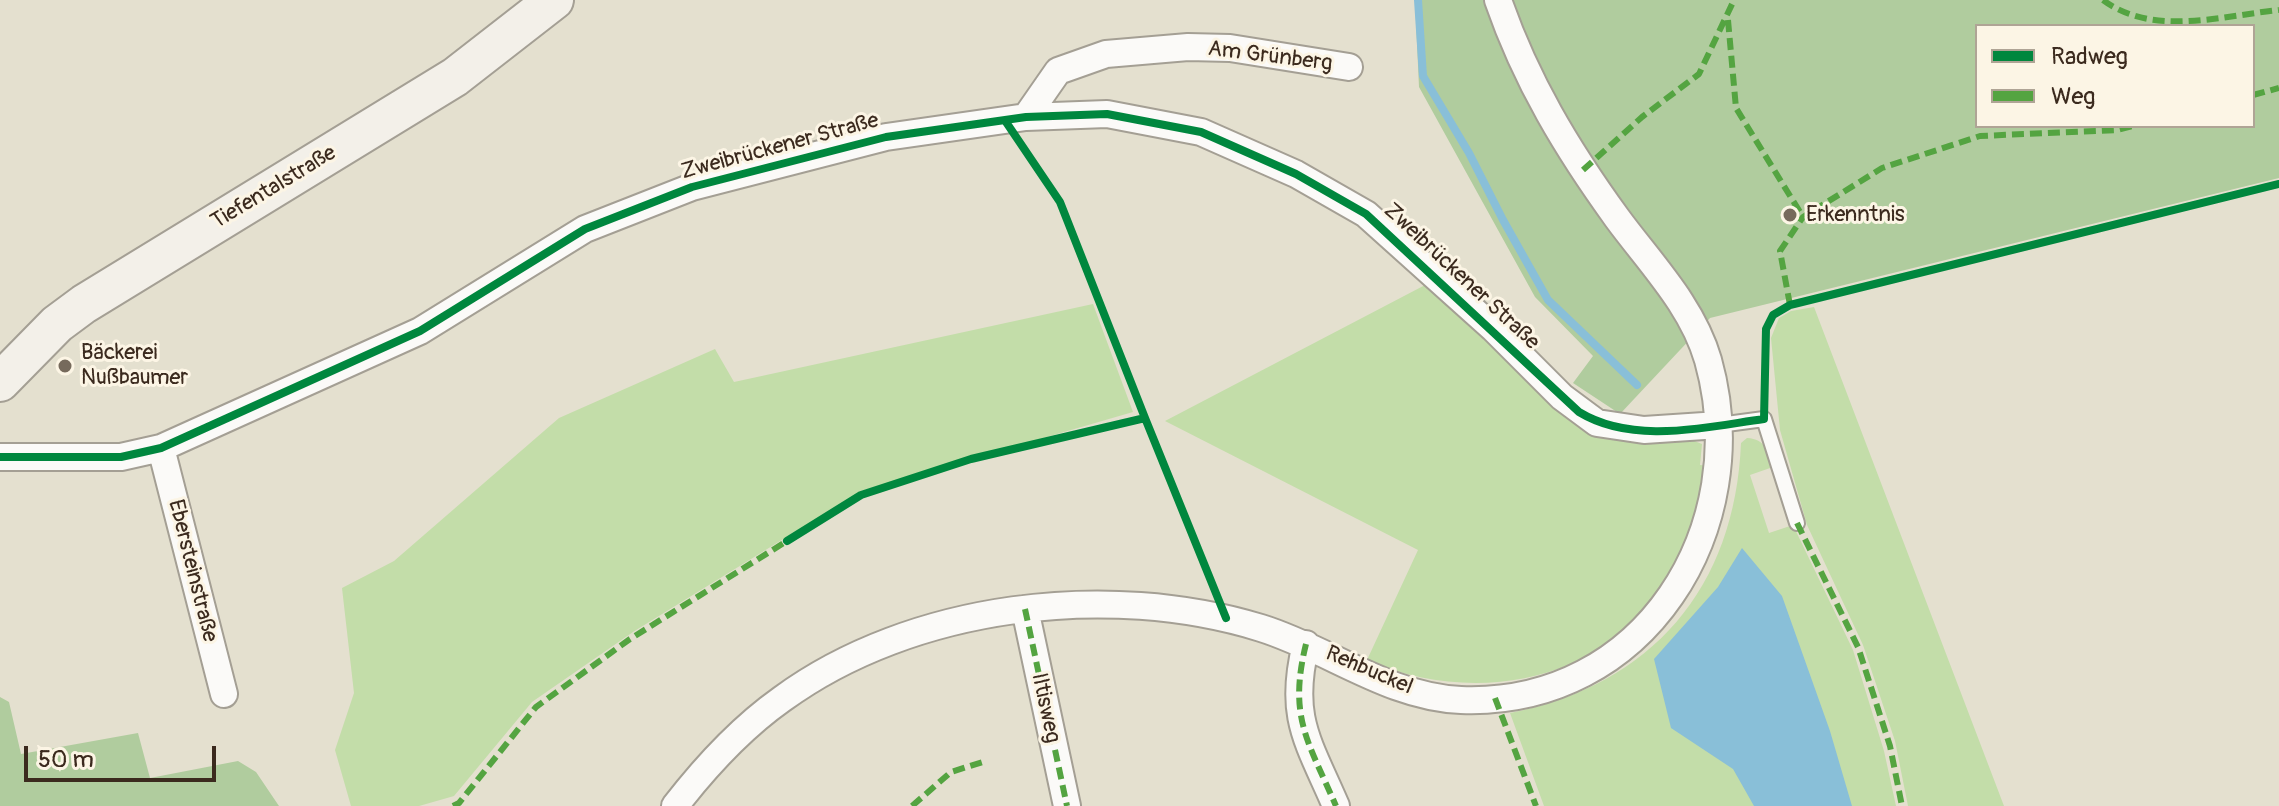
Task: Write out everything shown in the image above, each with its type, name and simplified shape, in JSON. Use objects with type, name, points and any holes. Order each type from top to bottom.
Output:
[{"type":"street","name":"Tiefentalstraße","points":[[0,382],[57,324],[84,304],[455,77],[554,0]]},
{"type":"street","name":"Rehbuckel","points":[[675,806],[740,733],[784,697],[823,674],[910,636],[968,618],[1025,609],[1110,603],[1178,608],[1226,618],[1306,644],[1387,684],[1451,699],[1509,696],[1573,677],[1634,637],[1674,595],[1688,572],[1711,517],[1717,486],[1719,425],[1707,356],[1693,323],[1559,134],[1532,87],[1498,0]]},
{"type":"street","name":"Am Grünberg","points":[[1026,117],[1058,71],[1106,54],[1188,47],[1230,48],[1349,67]]},
{"type":"street","name":"Zweibrückener Straße","points":[[0,457],[121,457],[161,448],[420,331],[585,229],[692,187],[886,137],[1026,117],[1107,114],[1201,132],[1296,174],[1366,214],[1493,328],[1562,397],[1597,423],[1644,430],[1719,425]]},
{"type":"street","name":"Ebersteinstraße","points":[[161,448],[224,694]]},
{"type":"street","name":"Iltisweg","points":[[1025,609],[1067,806]]},
{"type":"street","points":[[1306,644],[1297,689],[1297,710],[1336,806]]},
{"type":"lane","points":[[1719,425],[1764,419],[1797,523]]},
{"type":"green space","points":[[1415,0],[2279,0],[2279,178],[1710,318],[1620,414],[1573,383],[1593,356],[1535,297],[1419,87]]},
{"type":"green space","points":[[1427,284],[1566,412],[1687,438],[1702,444],[1700,465],[1710,466],[1698,520],[1651,605],[1622,633],[1590,655],[1555,670],[1518,679],[1480,683],[1442,681],[1404,673],[1367,660],[1418,550],[1165,421]]},
{"type":"green space","points":[[1093,304],[1133,412],[861,491],[633,632],[532,702],[454,796],[419,806],[351,806],[335,750],[354,693],[342,588],[394,561],[559,418],[715,349],[734,382]]},
{"type":"green space","points":[[1814,307],[2004,806],[1908,806],[1895,741],[1863,645],[1807,525],[1780,430],[1771,338],[1779,318],[1791,311]]},
{"type":"green space","points":[[1747,438],[1762,443],[1773,467],[1750,475],[1769,533],[1793,525],[1853,650],[1884,751],[1896,806],[1544,806],[1510,713],[1560,699],[1605,679],[1644,653],[1676,622],[1703,585],[1722,542],[1735,495],[1741,443]]},
{"type":"green space","points":[[0,697],[9,702],[21,754],[138,733],[150,778],[238,761],[256,772],[279,806],[0,806]]},
{"type":"water","points":[[1742,548],[1782,596],[1830,731],[1852,806],[1754,806],[1733,769],[1671,728],[1654,659],[1718,587]]},
{"type":"waterway","points":[[1418,0],[1423,76],[1469,153],[1548,300],[1637,385]]},
{"type":"marked path","points":[[1583,170],[1642,117],[1699,74],[1734,0]]},
{"type":"marked path","points":[[2103,0],[2143,18],[2165,21],[2211,19],[2279,10]]},
{"type":"marked path","points":[[1728,20],[1736,108],[1803,217]]},
{"type":"marked path","points":[[2255,94],[2279,88]]},
{"type":"marked path","points":[[1790,305],[1780,251],[1803,217],[1882,168],[1980,136],[2125,128]]},
{"type":"marked path","points":[[1797,523],[1858,647],[1890,746],[1902,806]]},
{"type":"marked path","points":[[453,806],[459,803],[536,707],[630,639],[787,541]]},
{"type":"marked path","points":[[1025,609],[1067,806]]},
{"type":"marked path","points":[[1306,644],[1301,669],[1300,710],[1309,745],[1336,806]]},
{"type":"marked path","points":[[1495,698],[1536,806]]},
{"type":"marked path","points":[[912,806],[951,772],[986,761]]},
{"type":"cycle path","points":[[0,457],[121,457],[161,448],[420,331],[585,229],[692,187],[886,137],[1026,117],[1107,114],[1201,132],[1296,174],[1366,214],[1579,412],[1600,422],[1646,431],[1694,429],[1764,419],[1766,329],[1773,315],[1790,305],[2279,184]]},
{"type":"cycle path","points":[[787,541],[861,495],[971,459],[1145,418],[1060,202],[1006,122]]},
{"type":"cycle path","points":[[1145,418],[1226,618]]},
{"type":"place","name":"Erkenntnis","points":[[1790,215]]},
{"type":"place","name":"Bäckerei Nußbaumer","points":[[65,366]]}]
